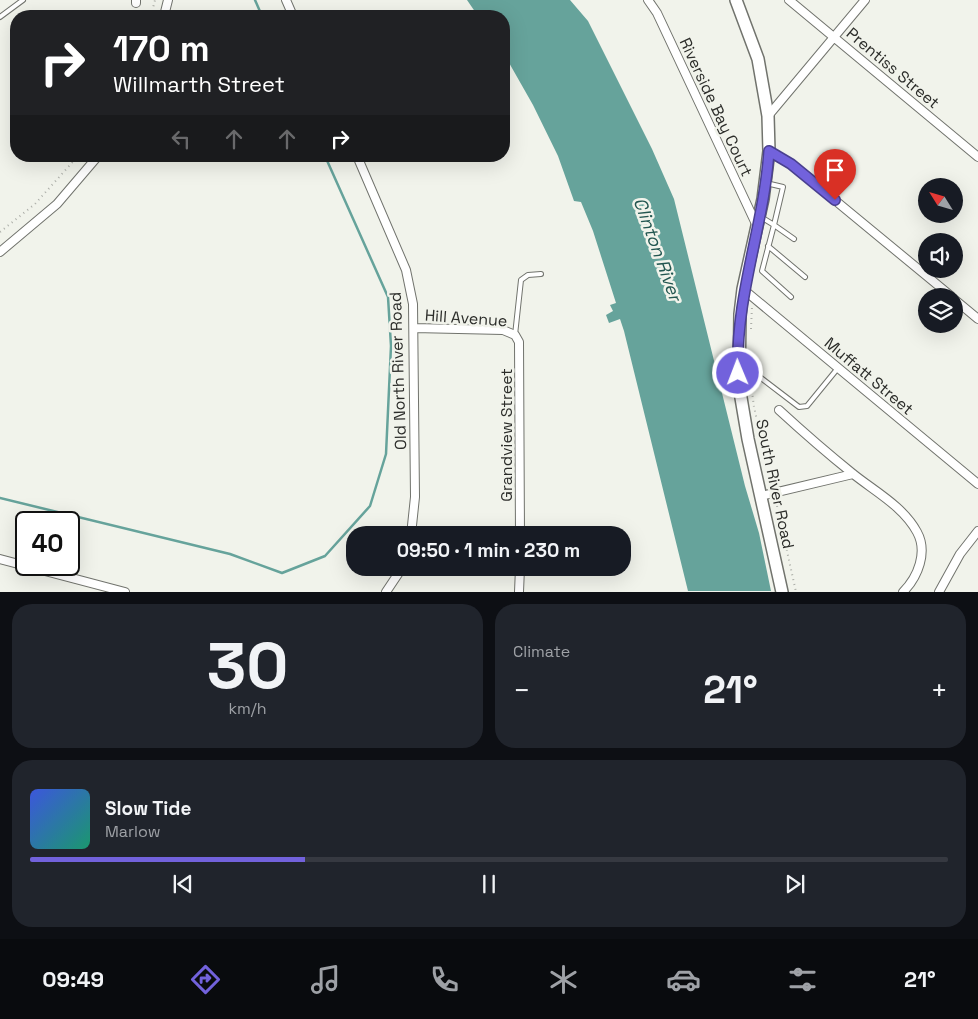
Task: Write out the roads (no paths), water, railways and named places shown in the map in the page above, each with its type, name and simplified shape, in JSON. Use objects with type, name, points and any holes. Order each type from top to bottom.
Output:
[{"type":"street","name":"Riverside Bay Court","points":[[648,0],[657,13],[758,221]]},
{"type":"street","name":"South River Road","points":[[736,0],[758,59],[768,116],[769,151],[766,183],[758,221],[748,293],[738,337],[739,386],[782,592]]},
{"type":"street","name":"Prentiss Street","points":[[789,0],[978,157]]},
{"type":"street","points":[[768,116],[865,0]]},
{"type":"street","points":[[769,151],[791,164],[941,288]]},
{"type":"street","points":[[0,252],[57,204],[93,162]]},
{"type":"street","name":"Old North River Road","points":[[360,162],[406,270],[413,304],[415,497],[412,526]]},
{"type":"street","name":"Muffatt Street","points":[[748,293],[978,484]]},
{"type":"street","points":[[963,306],[978,319]]},
{"type":"street","name":"Hill Avenue","points":[[414,328],[502,330],[515,335]]},
{"type":"street","name":"Grandview Street","points":[[515,335],[520,346],[520,526]]},
{"type":"street","points":[[779,410],[853,474],[902,512],[918,533],[922,553],[917,572],[910,585],[903,592]]},
{"type":"street","points":[[761,496],[853,474]]},
{"type":"street","points":[[939,592],[960,554],[978,531]]},
{"type":"street","points":[[0,559],[125,592]]},
{"type":"street","points":[[386,592],[397,576]]},
{"type":"street","points":[[520,576],[520,592]]},
{"type":"lane","points":[[0,17],[23,0]]},
{"type":"lane","points":[[766,183],[783,187],[762,271],[791,297]]},
{"type":"lane","points":[[758,221],[774,225],[794,240]]},
{"type":"lane","points":[[768,246],[805,278]]},
{"type":"lane","points":[[515,335],[521,280],[528,275],[541,274]]},
{"type":"lane","points":[[761,378],[800,407],[807,406],[838,368]]},
{"type":"water","name":"Clinton River","points":[[467,0],[570,0],[588,21],[652,149],[674,199],[745,486],[759,533],[771,591],[688,591],[624,331],[620,319],[609,323],[606,315],[613,311],[610,305],[616,303],[593,231],[581,202],[574,201],[558,156],[533,105],[510,65],[510,10],[474,10]]},
{"type":"waterway","points":[[255,0],[259,10]]},
{"type":"waterway","points":[[0,498],[230,554],[282,573],[325,556],[370,506],[386,454],[391,346],[388,297],[328,162]]}]
